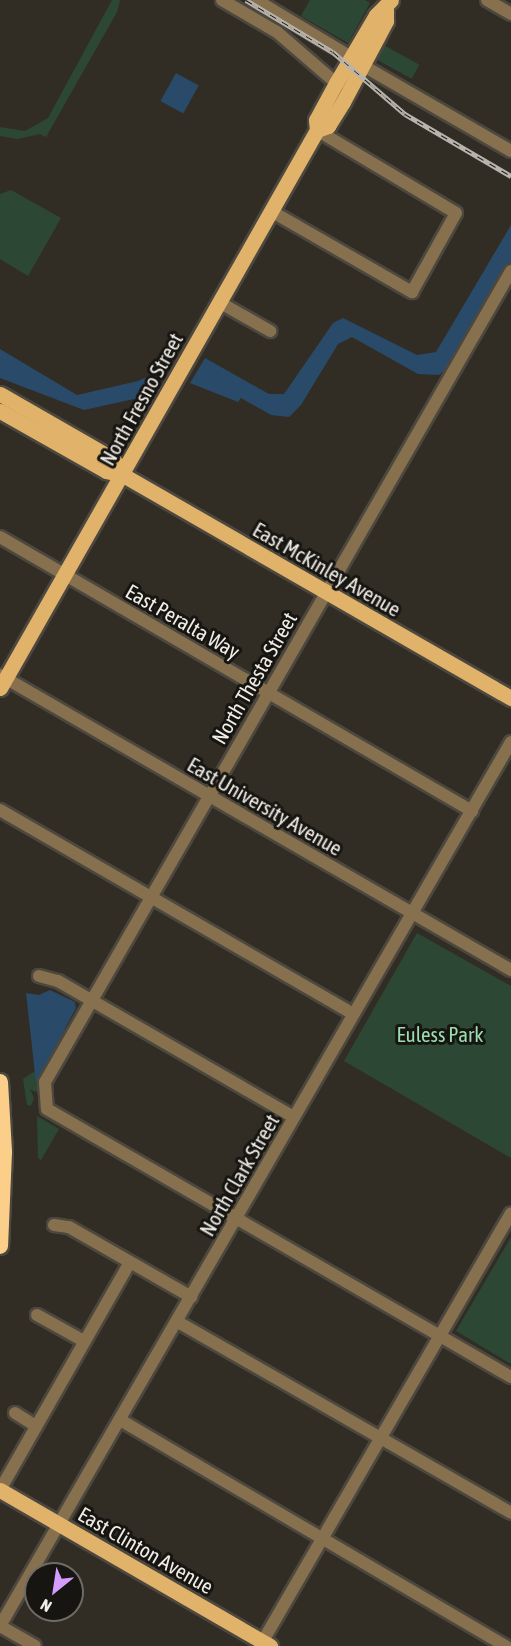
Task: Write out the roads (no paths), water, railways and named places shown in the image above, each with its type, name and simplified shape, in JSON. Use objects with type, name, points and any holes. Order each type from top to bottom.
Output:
[{"type":"highway","points":[[0,1082],[4,1152],[0,1246]]},
{"type":"main road","name":"North Fresno Street","points":[[2,680],[123,475],[271,211],[322,128],[316,120],[336,83],[356,61],[376,15],[388,4]]},
{"type":"main road","points":[[322,128],[355,70],[356,61]]},
{"type":"main road","name":"East McKinley Avenue","points":[[0,394],[113,459],[123,475]]},
{"type":"main road","name":"East McKinley Avenue","points":[[0,411],[106,471],[123,475],[511,698]]},
{"type":"main road","name":"East Clinton Avenue","points":[[0,1490],[264,1645]]},
{"type":"street","points":[[222,0],[277,32],[336,83]]},
{"type":"street","points":[[256,0],[511,151]]},
{"type":"street","points":[[487,0],[511,14]]},
{"type":"street","points":[[271,211],[412,292],[456,213],[322,128]]},
{"type":"street","name":"North Thesta Street","points":[[236,1219],[47,1109],[45,1082],[149,897],[511,271]]},
{"type":"street","points":[[219,302],[270,331]]},
{"type":"street","name":"East Peralta Way","points":[[0,537],[472,811]]},
{"type":"street","name":"East University Avenue","points":[[2,680],[511,970]]},
{"type":"street","name":"North Clark Street","points":[[0,1626],[122,1421],[353,1014],[511,742]]},
{"type":"street","points":[[0,810],[353,1014]]},
{"type":"street","points":[[39,976],[58,981],[91,999],[294,1117]]},
{"type":"street","points":[[264,1645],[439,1335],[511,1214]]},
{"type":"street","points":[[236,1219],[511,1377]]},
{"type":"street","points":[[54,1225],[69,1227],[191,1297]]},
{"type":"street","points":[[0,1490],[130,1262]]},
{"type":"street","points":[[37,1316],[84,1341]]},
{"type":"street","points":[[178,1322],[511,1513]]},
{"type":"street","points":[[15,1413],[36,1426]]},
{"type":"street","points":[[122,1421],[506,1646]]},
{"type":"street","points":[[0,1626],[35,1646]]},
{"type":"water","points":[[176,73],[199,86],[183,114],[160,101]]},
{"type":"water","points":[[511,225],[511,262],[453,363],[439,375],[418,374],[352,337],[338,344],[301,405],[289,417],[271,415],[241,398],[238,402],[190,383],[205,358],[269,394],[284,394],[333,323],[343,318],[417,355],[436,352]]},
{"type":"water","points":[[0,349],[77,395],[138,381],[164,369],[165,372],[152,395],[84,410],[0,378]]},
{"type":"water","points":[[50,990],[75,1002],[76,1008],[36,1083],[26,993],[39,995]]},
{"type":"railway","points":[[246,0],[333,52],[405,114],[511,176]]},
{"type":"park label","name":"Euless Park","points":[[440,1034]]}]
